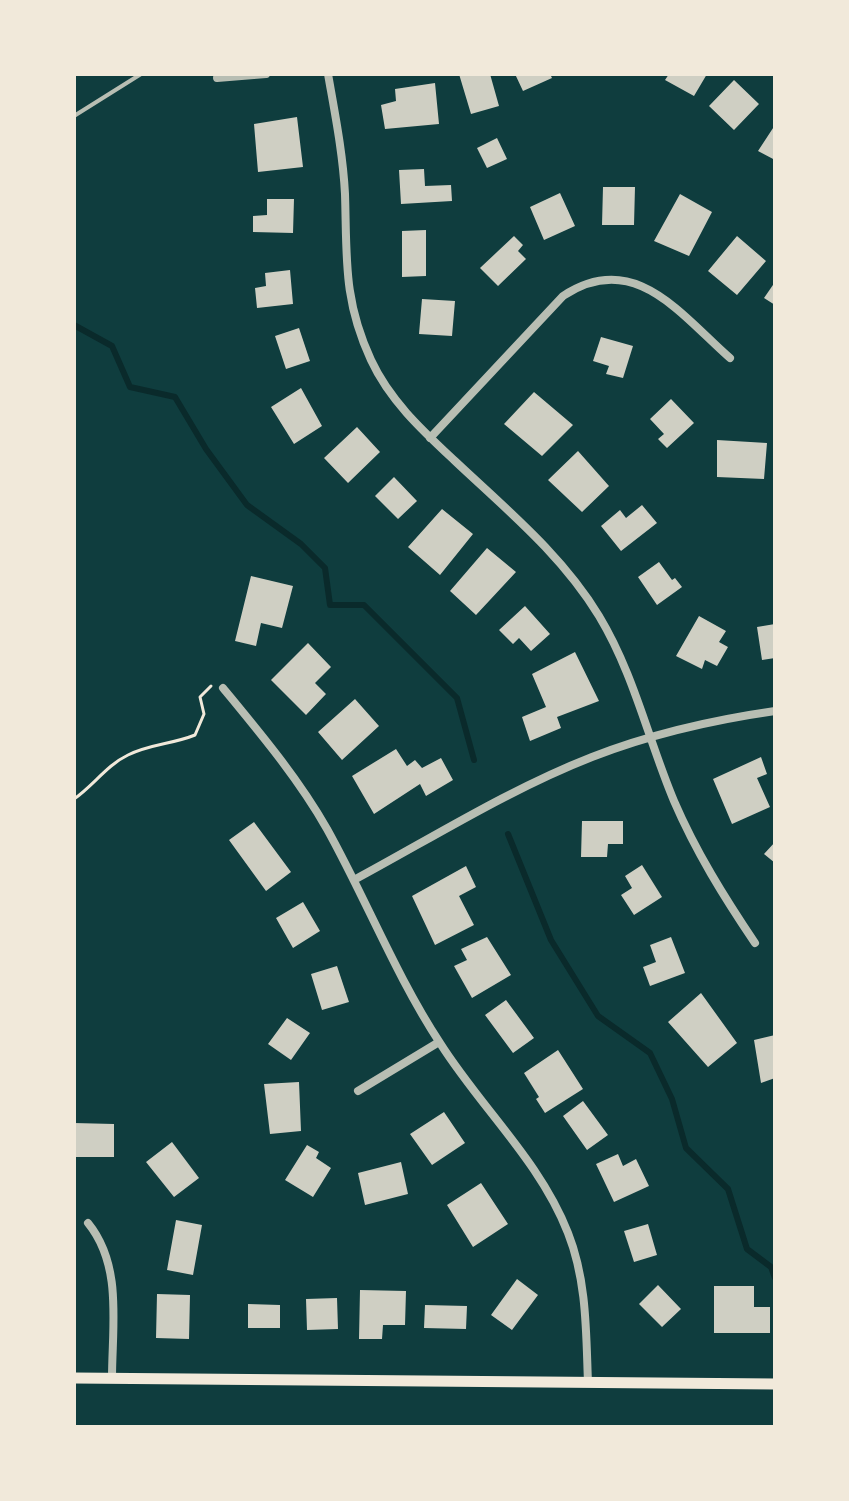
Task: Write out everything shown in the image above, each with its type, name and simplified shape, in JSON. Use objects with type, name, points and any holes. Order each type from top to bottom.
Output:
[{"type":"main road","points":[[74,1378],[775,1384]]},
{"type":"street","points":[[217,78],[266,74]]},
{"type":"street","points":[[328,74],[345,192],[348,286],[358,330],[372,363],[390,394],[430,438],[547,548],[574,579],[599,616],[638,697],[673,799],[696,848],[755,943]]},
{"type":"street","points":[[430,438],[563,296],[595,280],[631,280],[649,288],[730,358]]},
{"type":"street","points":[[223,688],[292,774],[325,826],[439,1042],[462,1077],[534,1169],[554,1201],[569,1235],[578,1267],[584,1300],[588,1383]]},
{"type":"street","points":[[354,880],[545,778],[591,758],[650,737],[775,711]]},
{"type":"street","points":[[358,1091],[439,1042]]},
{"type":"street","points":[[88,1223],[108,1255],[112,1273],[112,1378]]},
{"type":"lane","points":[[74,116],[141,74]]},
{"type":"path","points":[[74,799],[125,757],[149,746],[178,742],[195,735],[204,714],[200,697],[215,682],[223,688]]},
{"type":"building","points":[[459,74],[490,74],[499,106],[471,114]]},
{"type":"building","points":[[515,74],[550,74],[552,78],[523,91]]},
{"type":"building","points":[[669,74],[707,74],[694,96],[665,80]]},
{"type":"building","points":[[734,80],[759,104],[734,130],[709,106]]},
{"type":"building","points":[[435,83],[439,124],[385,129],[381,105],[396,101],[395,89]]},
{"type":"building","points":[[297,117],[303,167],[258,172],[254,124]]},
{"type":"building","points":[[775,125],[775,160],[758,151]]},
{"type":"building","points":[[497,138],[507,159],[487,168],[477,148]]},
{"type":"building","points":[[424,169],[425,186],[451,185],[452,201],[401,204],[399,170]]},
{"type":"building","points":[[603,187],[635,187],[634,225],[602,225]]},
{"type":"building","points":[[560,193],[575,226],[544,240],[530,207]]},
{"type":"building","points":[[680,194],[712,212],[689,256],[654,241]]},
{"type":"building","points":[[267,199],[294,199],[293,233],[253,232],[253,216],[267,215]]},
{"type":"building","points":[[426,230],[426,276],[402,277],[402,231]]},
{"type":"building","points":[[514,236],[523,245],[518,251],[526,259],[498,286],[480,268]]},
{"type":"building","points":[[737,236],[766,261],[737,295],[708,271]]},
{"type":"building","points":[[290,270],[293,304],[257,308],[255,288],[266,286],[265,273]]},
{"type":"building","points":[[775,282],[775,305],[764,298]]},
{"type":"building","points":[[422,299],[455,301],[452,336],[419,334]]},
{"type":"building","points":[[299,328],[310,361],[286,369],[275,336]]},
{"type":"building","points":[[601,337],[633,346],[623,378],[606,374],[609,366],[593,361]]},
{"type":"building","points":[[301,388],[322,426],[294,444],[271,407]]},
{"type":"building","points":[[534,392],[573,425],[542,456],[504,424]]},
{"type":"building","points":[[671,399],[694,423],[667,448],[658,439],[664,434],[650,419]]},
{"type":"building","points":[[357,427],[380,452],[348,483],[324,458]]},
{"type":"building","points":[[717,440],[767,443],[764,479],[717,477]]},
{"type":"building","points":[[578,451],[609,486],[582,512],[548,480]]},
{"type":"building","points":[[394,477],[417,501],[398,519],[375,496]]},
{"type":"building","points":[[642,505],[657,523],[621,551],[601,526],[620,510],[626,518]]},
{"type":"building","points":[[442,509],[473,534],[440,575],[408,547]]},
{"type":"building","points":[[487,548],[516,572],[476,615],[450,591]]},
{"type":"building","points":[[659,562],[672,580],[675,578],[682,587],[657,605],[638,577]]},
{"type":"building","points":[[251,576],[293,586],[282,628],[261,623],[256,646],[235,641]]},
{"type":"building","points":[[525,606],[550,634],[531,651],[519,638],[513,644],[499,630]]},
{"type":"building","points":[[699,616],[726,631],[719,642],[728,647],[717,666],[705,660],[702,669],[676,656]]},
{"type":"building","points":[[775,624],[775,658],[762,660],[757,627]]},
{"type":"building","points":[[308,643],[331,667],[315,683],[326,694],[306,715],[271,680]]},
{"type":"building","points":[[575,652],[599,701],[557,717],[561,728],[530,741],[522,717],[546,707],[532,674]]},
{"type":"building","points":[[355,699],[379,726],[342,760],[318,732]]},
{"type":"building","points":[[396,749],[407,766],[415,760],[422,768],[441,758],[453,780],[426,796],[420,784],[374,814],[352,776]]},
{"type":"building","points":[[761,757],[767,774],[757,778],[770,807],[732,824],[713,779]]},
{"type":"building","points":[[582,821],[623,821],[623,844],[608,844],[607,857],[581,857]]},
{"type":"building","points":[[254,822],[291,872],[266,891],[229,840]]},
{"type":"building","points":[[775,842],[775,863],[764,854]]},
{"type":"building","points":[[642,865],[662,897],[634,915],[621,895],[632,888],[625,876]]},
{"type":"building","points":[[466,866],[476,887],[459,896],[474,925],[435,945],[412,896]]},
{"type":"building","points":[[303,902],[320,931],[293,948],[276,918]]},
{"type":"building","points":[[487,937],[511,975],[472,998],[454,966],[467,960],[461,949]]},
{"type":"building","points":[[671,937],[685,973],[650,986],[643,967],[656,962],[650,945]]},
{"type":"building","points":[[337,966],[349,1002],[322,1010],[311,974]]},
{"type":"building","points":[[701,993],[737,1043],[708,1067],[668,1022]]},
{"type":"building","points":[[506,1000],[534,1038],[513,1053],[485,1015]]},
{"type":"building","points":[[287,1018],[310,1033],[291,1060],[268,1044]]},
{"type":"building","points":[[775,1035],[775,1078],[761,1083],[754,1040]]},
{"type":"building","points":[[558,1050],[583,1089],[545,1113],[524,1073]]},
{"type":"building","points":[[299,1082],[301,1131],[270,1134],[264,1084]]},
{"type":"building","points":[[583,1101],[608,1135],[587,1150],[563,1116]]},
{"type":"building","points":[[444,1112],[465,1143],[432,1165],[410,1134]]},
{"type":"building","points":[[74,1123],[114,1124],[114,1157],[74,1157]]},
{"type":"building","points":[[172,1142],[199,1178],[174,1197],[146,1162]]},
{"type":"building","points":[[307,1145],[319,1152],[316,1158],[331,1168],[313,1197],[285,1180]]},
{"type":"building","points":[[618,1154],[623,1166],[636,1159],[649,1186],[614,1202],[596,1164]]},
{"type":"building","points":[[401,1162],[408,1194],[365,1205],[358,1173]]},
{"type":"building","points":[[481,1183],[508,1224],[473,1247],[447,1205]]},
{"type":"building","points":[[176,1220],[202,1225],[193,1275],[167,1270]]},
{"type":"building","points":[[648,1224],[657,1255],[634,1262],[624,1231]]},
{"type":"building","points":[[517,1279],[538,1295],[512,1330],[491,1315]]},
{"type":"building","points":[[658,1285],[681,1309],[662,1327],[639,1304]]},
{"type":"building","points":[[714,1286],[754,1286],[754,1307],[770,1307],[770,1333],[714,1333]]},
{"type":"building","points":[[360,1290],[406,1291],[405,1325],[383,1325],[382,1339],[359,1339]]},
{"type":"building","points":[[157,1294],[190,1295],[189,1339],[156,1338]]},
{"type":"building","points":[[337,1298],[338,1329],[307,1330],[306,1299]]},
{"type":"building","points":[[248,1304],[280,1305],[280,1328],[248,1328]]},
{"type":"building","points":[[425,1305],[467,1306],[466,1329],[424,1328]]},
{"type":"waterway","points":[[74,325],[112,346],[130,387],[175,397],[206,449],[247,505],[301,544],[325,568],[330,605],[364,605],[457,698],[474,760]]},
{"type":"waterway","points":[[508,834],[551,940],[598,1016],[650,1053],[672,1099],[686,1148],[728,1189],[747,1249],[771,1267],[775,1278]]}]
